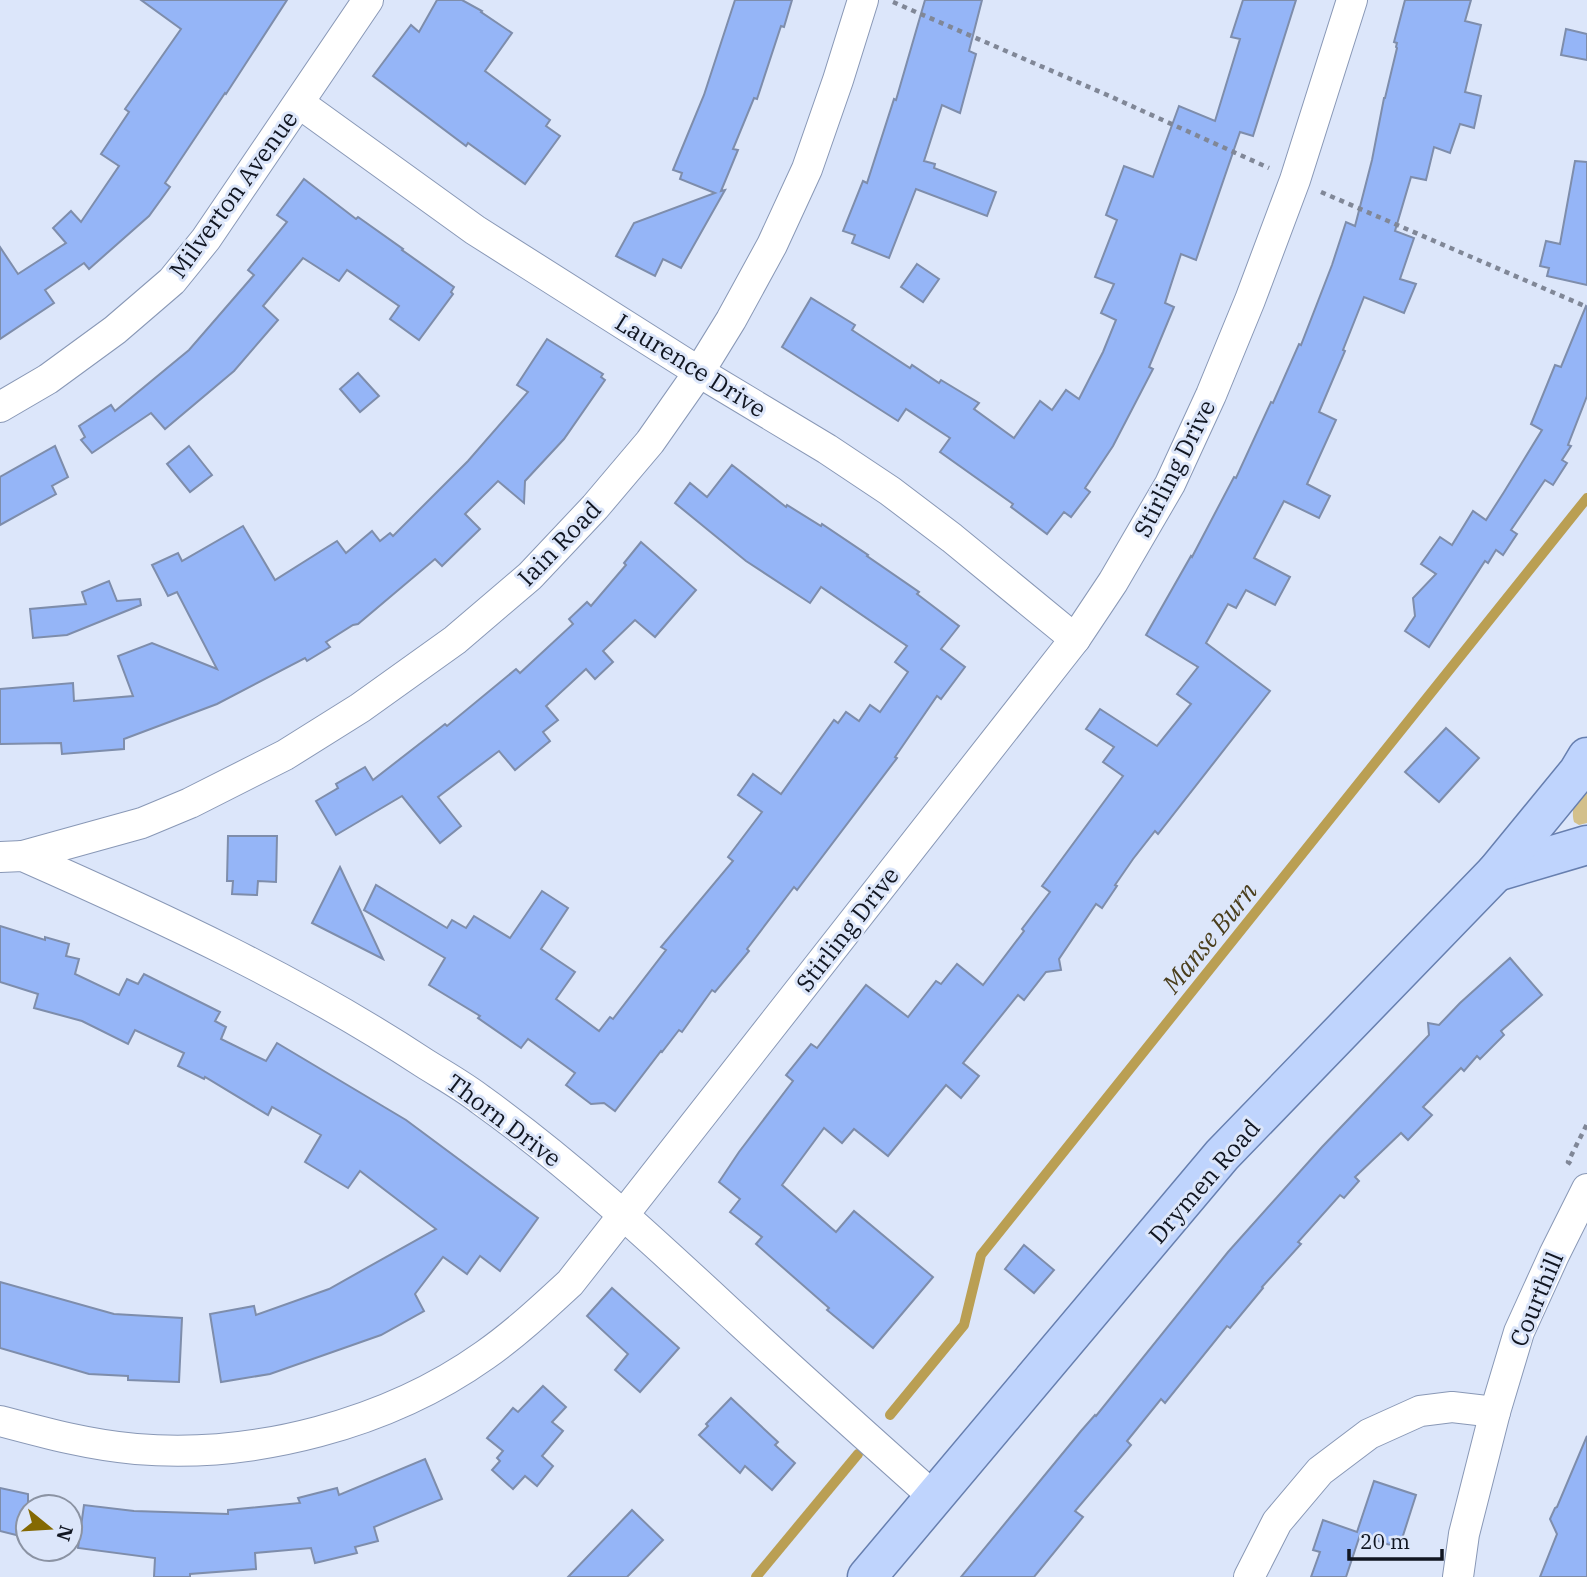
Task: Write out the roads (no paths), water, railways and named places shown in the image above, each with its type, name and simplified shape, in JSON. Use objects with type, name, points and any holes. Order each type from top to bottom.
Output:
[{"type":"main road","points":[[1496,872],[1578,772],[1587,757]]},
{"type":"main road","name":"Drymen Road","points":[[867,1577],[1222,1155],[1496,872],[1587,845]]},
{"type":"street","name":"Milverton Avenue","points":[[0,407],[48,379],[115,330],[172,281],[206,239],[368,0]]},
{"type":"street","name":"Iain Road","points":[[12,857],[142,823],[190,803],[285,755],[360,708],[455,640],[530,576],[595,507],[650,442],[699,372],[731,320],[772,245],[807,169],[863,0]]},
{"type":"street","name":"Stirling Drive","points":[[0,1421],[90,1444],[136,1449],[180,1451],[230,1448],[307,1435],[364,1418],[430,1389],[484,1356],[570,1283],[1075,639],[1113,582],[1170,484],[1211,395],[1295,180],[1352,0]]},
{"type":"street","name":"Laurence Drive","points":[[299,103],[475,230],[890,491],[1075,639]]},
{"type":"street","name":"Thorn Drive","points":[[12,857],[98,889],[230,951],[316,996],[480,1099],[625,1215],[935,1497]]},
{"type":"street","name":"Courthill","points":[[1458,1577],[1464,1534],[1495,1412],[1519,1332],[1554,1255],[1582,1178]]},
{"type":"street","points":[[1249,1577],[1277,1522],[1311,1481],[1320,1471],[1369,1434],[1420,1411],[1451,1407],[1495,1412]]},
{"type":"waterway","name":"Manse Burn","points":[[890,1415],[964,1325],[981,1255],[1587,498]]},
{"type":"waterway","name":"Manse Burn","points":[[756,1577],[858,1454]]}]
